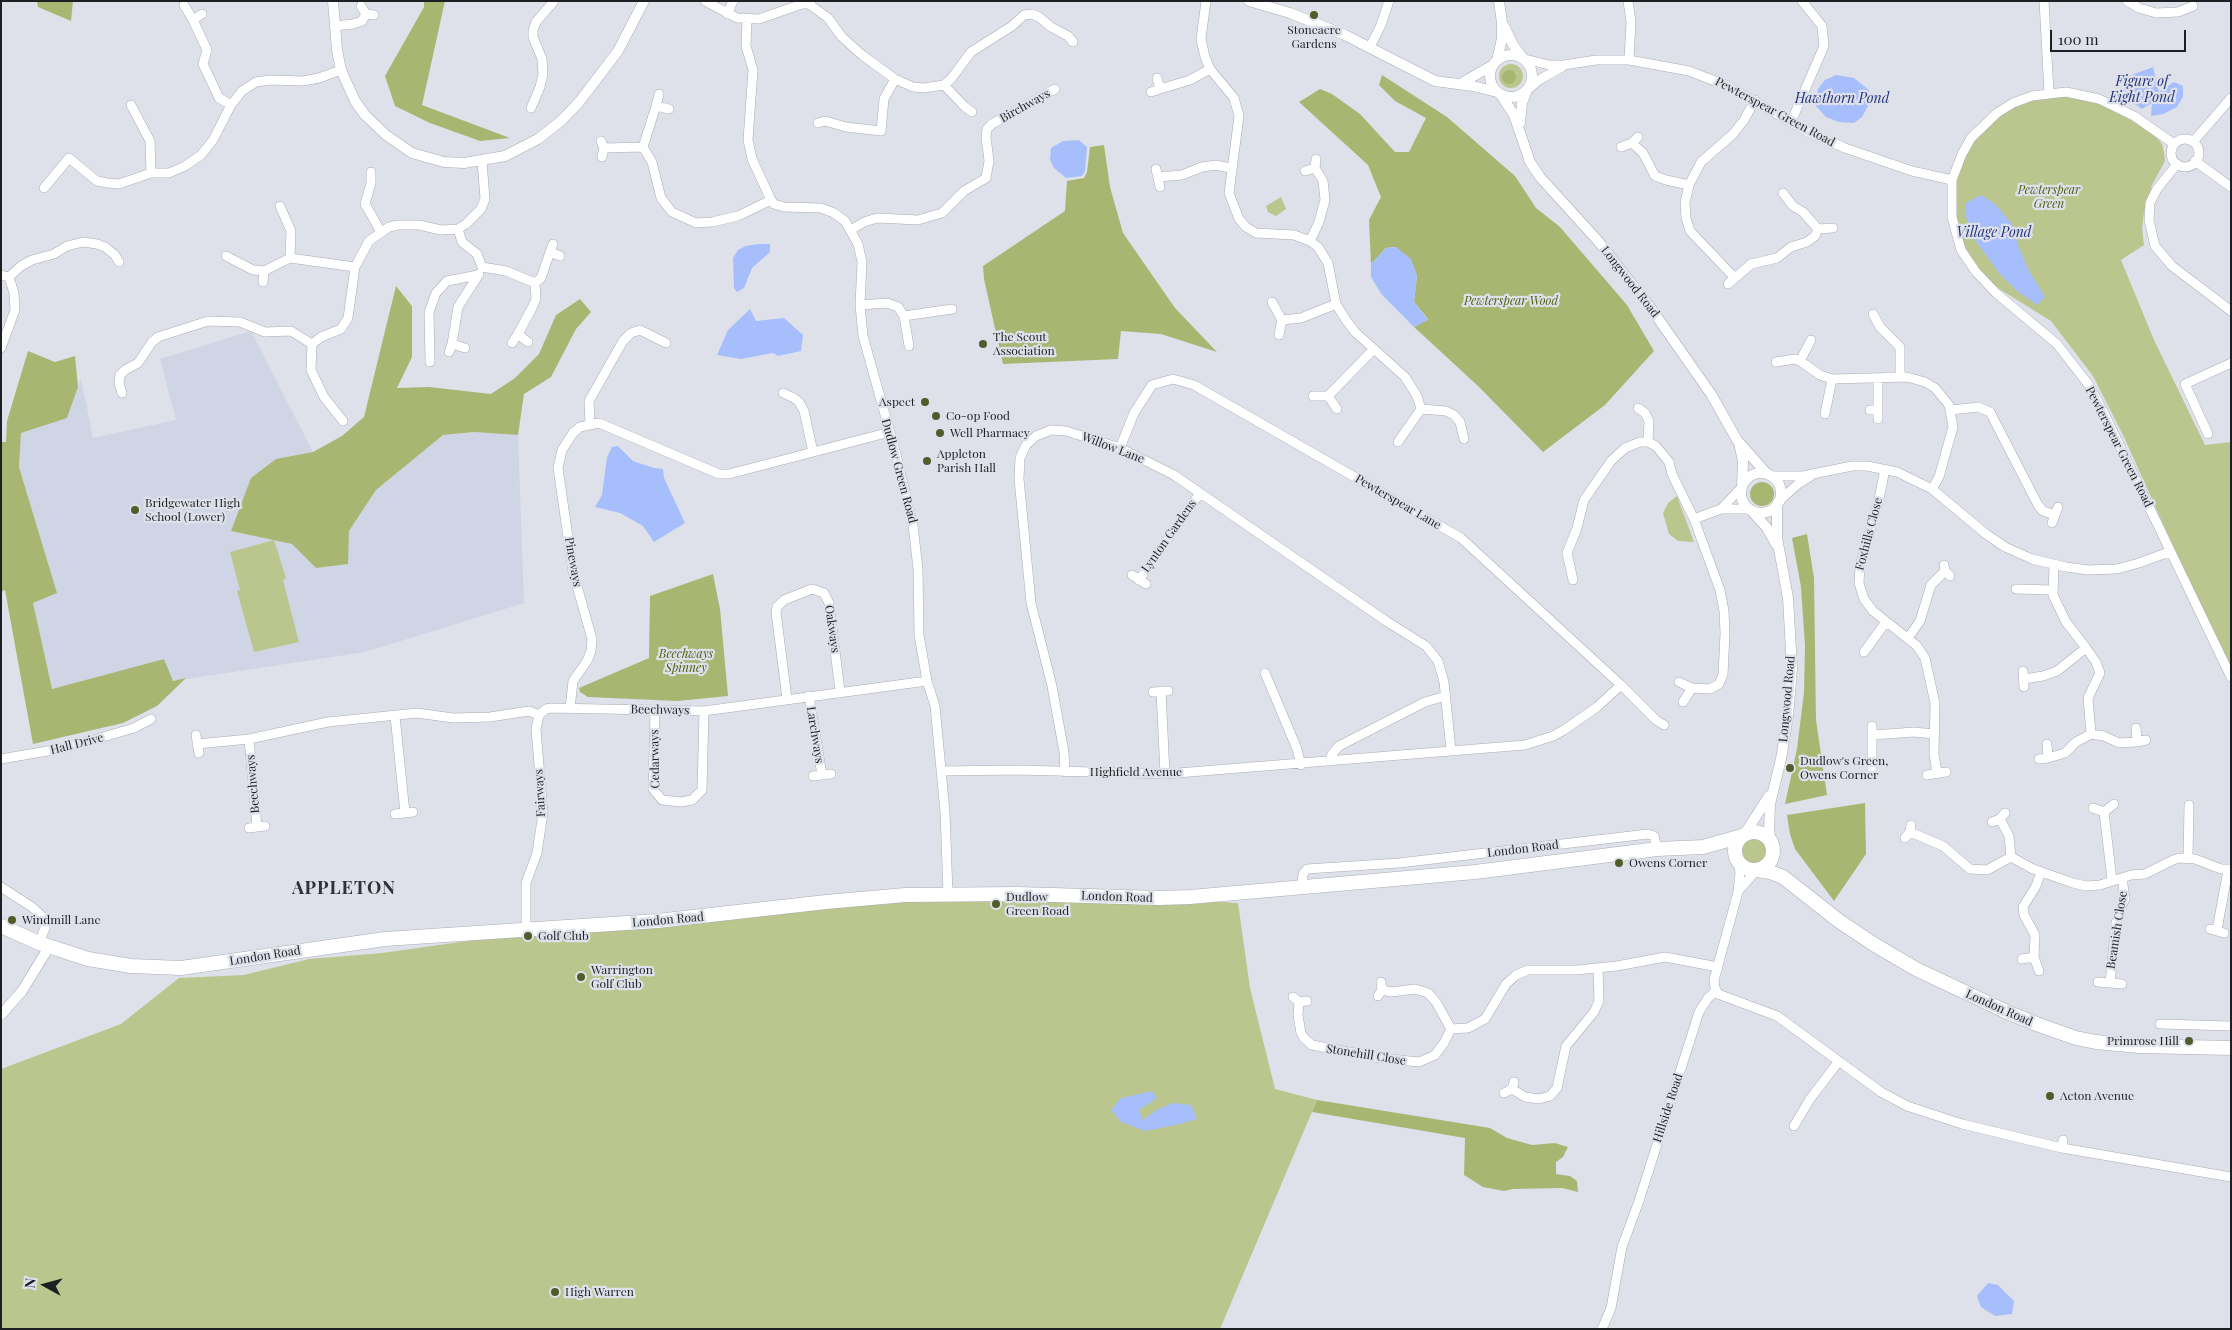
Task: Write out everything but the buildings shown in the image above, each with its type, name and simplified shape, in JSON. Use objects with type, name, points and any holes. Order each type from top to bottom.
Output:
[{"type":"highway","points":[[1759,833],[1772,844],[1773,856],[1770,861],[1757,870],[1745,869],[1738,861],[1735,849],[1743,836],[1759,833]]},
{"type":"highway","name":"London Road","points":[[1,926],[44,945],[88,959],[148,967],[181,968],[377,940],[657,921],[846,900],[948,894],[1159,898],[1475,872],[1657,849],[1703,847],[1743,836]]},
{"type":"highway","name":"London Road","points":[[1772,844],[1786,872],[1796,886]]},
{"type":"highway","name":"London Road","points":[[1703,847],[1724,853],[1738,861]]},
{"type":"highway","name":"London Road","points":[[1757,870],[1777,874],[1796,886],[1839,921],[1899,959],[1965,993],[2039,1025],[2076,1038],[2103,1042],[2139,1046],[2231,1048]]},
{"type":"street","points":[[333,1],[334,26],[342,70],[355,101],[365,115],[386,135],[412,153],[444,162],[482,161],[504,156],[520,149],[561,122],[605,71],[633,27],[644,1]]},
{"type":"street","points":[[531,108],[543,74],[542,59],[532,30],[536,22],[554,1]]},
{"type":"street","points":[[705,1],[727,14],[747,19],[758,19],[810,3],[828,18],[842,37],[862,55],[895,79],[918,88],[944,85],[951,79],[971,52],[1012,26],[1024,15],[1032,14],[1039,17],[1051,27],[1068,36],[1073,42]]},
{"type":"street","points":[[727,14],[733,1]]},
{"type":"street","points":[[1206,1],[1201,39],[1210,70],[1234,98],[1239,116],[1239,129],[1230,168],[1228,192],[1239,219],[1246,227],[1256,233],[1294,235],[1310,241],[1318,247],[1328,263],[1336,304],[1355,332],[1412,386],[1421,408]]},
{"type":"street","points":[[1249,1],[1318,23],[1370,47],[1421,76],[1435,81],[1514,98],[1527,91],[1533,78],[1532,70],[1513,45],[1502,23]]},
{"type":"street","points":[[1370,47],[1381,25],[1389,1]]},
{"type":"street","points":[[1499,1],[1502,23],[1501,44],[1490,76],[1499,94]]},
{"type":"street","points":[[1628,1],[1631,22],[1629,60]]},
{"type":"street","points":[[1791,122],[1824,46],[1822,26],[1802,1]]},
{"type":"street","points":[[2044,1],[2049,92]]},
{"type":"street","points":[[2127,1],[2138,8],[2156,13],[2178,12],[2195,5]]},
{"type":"street","points":[[184,5],[207,50],[203,64],[220,98],[231,105]]},
{"type":"street","points":[[334,26],[362,21],[367,12]]},
{"type":"street","points":[[193,20],[202,14]]},
{"type":"street","points":[[659,94],[643,147],[652,162],[661,198],[672,212],[688,221],[704,223],[728,219],[771,200],[752,160],[749,145],[753,70],[746,46],[747,19]]},
{"type":"street","points":[[1460,85],[1507,55],[1524,59]]},
{"type":"street","name":"Pewterspear Green Road","points":[[1524,59],[1549,66],[1596,60],[1629,60],[1689,71],[1728,86],[1828,141],[1880,161],[1952,180]]},
{"type":"street","name":"Pewterspear Green Road","points":[[1527,91],[1539,80],[1564,65]]},
{"type":"street","points":[[44,188],[69,158],[98,181],[107,184],[119,184],[151,173],[169,173],[185,166],[200,156],[213,140],[231,105],[242,91],[256,82],[270,80],[303,81],[342,70]]},
{"type":"street","points":[[1150,92],[1190,80],[1210,70]]},
{"type":"street","points":[[1157,78],[1160,89]]},
{"type":"street","points":[[818,123],[825,121],[846,127],[884,132],[884,99],[895,79]]},
{"type":"street","points":[[944,85],[972,112]]},
{"type":"street","name":"Birchways","points":[[851,230],[864,222],[877,218],[918,220],[930,218],[942,213],[964,191],[990,180],[987,129],[992,124],[1055,89]]},
{"type":"street","name":"Longwood Road","points":[[1520,129],[1520,115],[1527,91]]},
{"type":"street","name":"Pewterspear Green Road","points":[[2174,144],[2134,116],[2104,100],[2076,93],[2049,92],[2014,103],[1990,118],[1976,132],[1967,146],[1952,180],[1950,198],[1953,227],[1968,261],[1996,293],[2057,344],[2088,384],[2110,425],[2169,552],[2231,677]]},
{"type":"street","name":"Longwood Road","points":[[1499,94],[1511,109],[1520,129],[1530,162],[1540,177],[1598,241],[1650,307],[1711,394],[1738,440],[1769,475]]},
{"type":"street","points":[[2193,142],[2231,98]]},
{"type":"street","points":[[1754,100],[1744,120],[1733,134],[1701,162],[1689,185],[1685,210],[1690,231],[1731,280],[1752,264],[1777,258],[1791,247],[1812,239],[1818,229]]},
{"type":"street","points":[[131,105],[150,141],[151,173]]},
{"type":"street","points":[[656,106],[669,109]]},
{"type":"street","points":[[2185,139],[2193,142],[2198,150],[2196,161],[2188,166],[2177,164],[2171,152],[2174,144],[2185,139]]},
{"type":"street","points":[[1621,147],[1635,140],[1655,176],[1689,185]]},
{"type":"street","points":[[602,149],[643,147]]},
{"type":"street","points":[[343,421],[324,397],[311,370],[312,344],[346,324],[355,267],[369,241],[389,227],[409,224],[441,230],[458,229],[474,218],[485,199],[482,161]]},
{"type":"street","points":[[2196,161],[2231,187]]},
{"type":"street","points":[[1305,172],[1315,164],[1323,181],[1325,200],[1319,222],[1310,241]]},
{"type":"street","points":[[2177,164],[2157,189],[2150,204],[2149,220],[2156,246],[2172,266],[2231,311]]},
{"type":"street","points":[[1160,187],[1157,173],[1182,175],[1202,167],[1216,165],[1230,168]]},
{"type":"street","points":[[371,172],[371,183],[366,204],[381,232]]},
{"type":"street","points":[[1783,192],[1793,206],[1803,212],[1818,229]]},
{"type":"street","name":"Dudlow Green Road","points":[[771,200],[774,204],[784,207],[821,208],[827,211],[845,221],[858,244],[862,262],[860,306],[868,360],[890,432],[913,525],[918,569],[919,636],[927,681],[935,706],[946,826],[948,894]]},
{"type":"street","points":[[279,205],[291,231],[290,258]]},
{"type":"street","points":[[1818,229],[1833,228]]},
{"type":"street","points":[[458,229],[462,242],[481,260],[480,271],[458,307],[450,348],[465,348]]},
{"type":"street","points":[[1,348],[15,310],[14,293],[5,276],[32,260],[43,258],[67,246],[83,242],[105,247],[120,262]]},
{"type":"street","points":[[535,282],[541,278],[551,248],[560,256]]},
{"type":"street","points":[[226,256],[253,270],[264,271],[290,258],[355,267]]},
{"type":"street","points":[[263,282],[264,271]]},
{"type":"street","points":[[430,362],[429,312],[436,292],[447,281],[480,271],[506,271],[535,282]]},
{"type":"street","points":[[512,343],[536,299],[535,282]]},
{"type":"street","points":[[1272,302],[1282,320],[1279,335]]},
{"type":"street","points":[[860,306],[887,303],[898,307],[904,316],[909,346]]},
{"type":"street","points":[[1282,320],[1301,318],[1336,304]]},
{"type":"street","points":[[904,316],[952,309]]},
{"type":"street","points":[[1873,314],[1880,327],[1900,347],[1900,377]]},
{"type":"street","points":[[122,393],[114,382],[124,370],[138,363],[152,342],[158,337],[208,321],[240,322],[264,332],[291,331],[312,344]]},
{"type":"street","points":[[666,342],[640,330],[630,333],[623,341],[589,401],[590,423],[610,426],[711,472],[720,474],[729,474],[890,432]]},
{"type":"street","points":[[518,334],[528,342]]},
{"type":"street","points":[[1800,361],[1812,340]]},
{"type":"street","points":[[1313,396],[1328,396],[1374,349]]},
{"type":"street","points":[[1776,362],[1795,359],[1820,375],[1832,379],[1900,377],[1920,380],[1935,388],[1946,400],[1951,410],[1954,426],[1952,437],[1932,489]]},
{"type":"street","points":[[2208,434],[2185,384],[2231,363]]},
{"type":"street","points":[[1875,413],[1878,378]]},
{"type":"street","name":"Pewterspear Lane","points":[[1120,448],[1134,413],[1152,386],[1173,379],[1194,385],[1461,538],[1621,685],[1656,720],[1664,725]]},
{"type":"street","points":[[1825,414],[1832,379]]},
{"type":"street","points":[[783,393],[800,402],[804,411],[813,452]]},
{"type":"street","points":[[1328,396],[1337,409]]},
{"type":"street","points":[[1951,410],[1978,407],[1990,412],[2040,508],[2055,515]]},
{"type":"street","points":[[1421,408],[1446,410],[1454,415],[1460,422],[1464,440]]},
{"type":"street","points":[[1398,442],[1421,408]]},
{"type":"street","points":[[1638,408],[1649,421],[1648,442]]},
{"type":"street","name":"Pineways","points":[[570,709],[574,681],[587,661],[591,651],[592,639],[573,572],[558,468],[559,458],[573,433],[580,427],[590,423]]},
{"type":"street","name":"Willow Lane","points":[[1065,772],[1064,752],[1052,686],[1031,603],[1019,479],[1022,451],[1030,440],[1051,430],[1066,431],[1120,448],[1174,475],[1431,650],[1441,668],[1446,696]]},
{"type":"street","name":"Longwood Road","points":[[1738,440],[1743,461],[1742,487]]},
{"type":"street","points":[[1573,580],[1566,573],[1567,553],[1588,491],[1611,461],[1625,448],[1633,444],[1648,442],[1656,446],[1669,462],[1672,474],[1694,519],[1720,590],[1725,633],[1722,680],[1710,689],[1692,688],[1678,682]]},
{"type":"street","points":[[1720,509],[1752,475],[1785,477],[1814,474],[1852,466],[1885,469],[1909,477],[1932,489],[2004,547],[2054,565],[2078,569],[2108,570],[2139,563],[2169,552]]},
{"type":"street","name":"Foxhills Close","points":[[1885,469],[1858,575],[1859,583],[1864,599],[1873,611],[1922,651],[1927,665],[1935,710],[1934,754],[1937,773]]},
{"type":"street","points":[[1694,519],[1720,509],[1750,510],[1762,513],[1768,511],[1798,484],[1814,474]]},
{"type":"street","points":[[1769,475],[1779,485],[1778,503]]},
{"type":"street","points":[[1742,487],[1742,500],[1750,510]]},
{"type":"street","name":"Lynton Gardens","points":[[1139,580],[1200,493]]},
{"type":"street","name":"Longwood Road","points":[[1772,844],[1769,830],[1773,788],[1781,759],[1787,724],[1792,669],[1788,598],[1779,550],[1778,503]]},
{"type":"street","name":"Longwood Road","points":[[1750,510],[1767,528],[1779,550]]},
{"type":"street","points":[[2054,565],[2052,590],[2066,622],[2096,662],[2100,673],[2088,698],[2091,734]]},
{"type":"street","points":[[1908,638],[1920,621],[1931,584],[1946,571]]},
{"type":"street","name":"Oakways","points":[[787,699],[776,612],[777,607],[784,600],[812,589],[824,593],[829,603],[840,691]]},
{"type":"street","points":[[2016,589],[2052,590]]},
{"type":"street","points":[[1864,652],[1886,622]]},
{"type":"street","points":[[2024,679],[2043,676],[2057,671],[2086,648]]},
{"type":"street","points":[[1265,673],[1297,749],[1301,764]]},
{"type":"street","name":"Beechways","points":[[257,827],[249,739],[320,724],[417,713],[453,718],[490,717],[529,711],[539,715],[546,709],[704,711],[840,691],[927,681]]},
{"type":"street","name":"Highfield Avenue","points":[[941,771],[1165,774],[1525,745],[1553,736],[1597,707],[1621,685]]},
{"type":"street","points":[[1684,702],[1692,688]]},
{"type":"street","points":[[1161,691],[1165,774]]},
{"type":"street","name":"Larchways","points":[[809,696],[822,775]]},
{"type":"street","points":[[1330,761],[1332,754],[1339,746],[1425,702],[1446,696],[1451,750]]},
{"type":"street","name":"Cedarways","points":[[655,710],[653,789],[662,800],[681,802],[692,800],[702,790],[704,711]]},
{"type":"street","name":"Fairways","points":[[526,929],[526,883],[536,853],[543,813],[536,729],[539,715]]},
{"type":"street","points":[[395,716],[404,813]]},
{"type":"street","name":"Hall Drive","points":[[1,759],[65,748],[134,728],[151,719]]},
{"type":"street","points":[[2047,744],[2044,758],[2065,753],[2076,742],[2091,734],[2104,736],[2119,743],[2141,741],[2136,728]]},
{"type":"street","points":[[1872,771],[1872,730],[1934,734]]},
{"type":"street","points":[[199,754],[197,739],[249,739]]},
{"type":"street","name":"Longwood Road","points":[[1743,836],[1773,788]]},
{"type":"street","points":[[2093,808],[2104,812],[2114,804]]},
{"type":"street","points":[[2189,805],[2188,858],[2230,870],[2217,931]]},
{"type":"street","name":"Beamish Close","points":[[2104,812],[2112,880]]},
{"type":"street","points":[[1909,832],[1943,846],[1965,866],[1975,870],[1993,868],[2011,857],[2009,836],[1999,818]]},
{"type":"street","name":"Beamish Close","points":[[2011,857],[2041,872],[2086,886],[2100,885],[2112,880],[2146,874],[2172,860],[2188,858]]},
{"type":"street","points":[[1738,861],[1740,872],[1738,892],[1714,980],[1716,991],[1727,998],[1777,1016],[1881,1092],[1907,1106],[1962,1124],[2062,1144],[2230,1182]]},
{"type":"street","points":[[1738,892],[1746,880],[1757,870]]},
{"type":"street","points":[[2039,971],[2034,957],[2035,935],[2024,915],[2023,907],[2036,886],[2041,872]]},
{"type":"street","name":"Beamish Close","points":[[2110,983],[2116,923],[2125,898],[2122,878]]},
{"type":"street","points":[[1,887],[32,907],[44,918],[45,928],[44,945],[22,991],[1,1015]]},
{"type":"street","points":[[1380,989],[1391,992],[1415,989],[1424,991],[1436,1002],[1451,1028],[1468,1028],[1480,1023],[1489,1014],[1506,984],[1522,972],[1535,968],[1564,970],[1598,968],[1670,957],[1718,967]]},
{"type":"street","points":[[2022,959],[2034,957]]},
{"type":"street","points":[[1510,1088],[1525,1097],[1539,1099],[1550,1096],[1557,1088],[1566,1046],[1594,1012],[1599,1002],[1598,968]]},
{"type":"street","name":"Beamish Close","points":[[2098,982],[2122,984]]},
{"type":"street","name":"Hillside Road","points":[[1602,1329],[1611,1308],[1622,1247],[1639,1201],[1699,1012],[1708,998],[1716,991]]},
{"type":"street","name":"Stonehill Close","points":[[1300,1000],[1300,1026],[1304,1038],[1316,1047],[1404,1062],[1424,1061],[1440,1049],[1451,1028]]},
{"type":"street","points":[[2160,1024],[2231,1026]]},
{"type":"street","points":[[1794,1126],[1810,1099],[1839,1061]]},
{"type":"shaded area","name":"Bridgewater High School (Lower)","points":[[251,331],[313,452],[276,459],[231,531],[293,544],[316,568],[349,531],[376,490],[443,435],[474,432],[518,435],[524,603],[365,652],[173,681],[164,659],[52,689],[32,603],[57,593],[19,467],[21,432],[67,418],[81,378],[93,438],[176,420],[160,359]]},
{"type":"green space","points":[[37,1],[73,1],[71,21],[38,7]]},
{"type":"green space","points":[[424,1],[445,1],[422,105],[510,138],[480,141],[430,123],[395,106],[385,76],[424,7]]},
{"type":"green space","points":[[1511,64],[1516,65],[1522,71],[1522,81],[1516,87],[1511,88],[1506,87],[1500,81],[1499,76],[1500,71],[1506,65]]},
{"type":"green space","points":[[1509,70],[1514,72],[1516,77],[1514,82],[1509,84],[1504,82],[1502,77],[1504,72]]},
{"type":"green space","name":"Pewterspear Wood","points":[[1382,75],[1447,117],[1515,176],[1536,208],[1560,227],[1627,305],[1654,351],[1605,405],[1543,452],[1478,386],[1414,327],[1428,319],[1414,302],[1417,275],[1396,247],[1386,248],[1371,264],[1369,220],[1381,197],[1368,165],[1299,102],[1320,89],[1332,94],[1360,114],[1395,152],[1409,152],[1426,118],[1395,101],[1379,85]]},
{"type":"green space","name":"Pewterspear Green","points":[[2053,88],[2086,94],[2147,125],[2162,144],[2165,161],[2152,185],[2144,212],[2142,229],[2144,245],[2121,260],[2154,340],[2205,445],[2231,442],[2231,675],[2124,437],[2093,376],[2051,321],[2001,290],[1977,271],[1969,259],[1952,208],[1952,180],[1986,121],[2010,102]]},
{"type":"green space","points":[[1104,145],[1110,187],[1123,233],[1175,308],[1217,352],[1161,334],[1121,331],[1118,359],[1003,364],[984,279],[983,266],[1065,211],[1067,181],[1084,178],[1087,172],[1090,147]]},
{"type":"green space","points":[[1281,197],[1286,209],[1276,216],[1268,212],[1266,206]]},
{"type":"green space","points":[[396,286],[412,306],[412,357],[397,388],[429,387],[491,394],[515,378],[539,354],[556,315],[580,299],[591,312],[576,329],[551,377],[524,394],[518,435],[474,432],[443,435],[376,490],[349,531],[348,564],[316,568],[292,544],[231,531],[251,478],[276,459],[313,452],[342,436],[364,417]]},
{"type":"green space","points":[[28,351],[55,362],[75,356],[78,387],[67,418],[21,433],[19,467],[57,593],[33,603],[52,689],[164,659],[173,681],[186,678],[157,706],[123,723],[33,744],[5,590],[1,592],[1,442],[6,442],[7,421]]},
{"type":"green space","points":[[1762,482],[1767,483],[1773,489],[1773,499],[1767,505],[1762,506],[1757,505],[1751,499],[1750,494],[1751,489],[1757,483]]},
{"type":"green space","points":[[1677,496],[1694,542],[1678,541],[1669,534],[1663,513],[1668,503]]},
{"type":"green space","points":[[1807,534],[1814,578],[1816,720],[1827,795],[1785,804],[1797,749],[1804,692],[1805,646],[1801,587],[1792,538]]},
{"type":"green space","points":[[274,540],[286,578],[283,580],[299,642],[254,652],[237,591],[240,590],[230,552]]},
{"type":"green space","name":"Beechways Spinney","points":[[713,574],[720,609],[728,696],[677,701],[588,697],[580,692],[579,688],[649,658],[650,596]]},
{"type":"green space","points":[[1865,803],[1866,854],[1834,901],[1795,849],[1787,815]]},
{"type":"green space","points":[[1754,839],[1763,842],[1766,851],[1763,860],[1754,863],[1745,860],[1742,851],[1745,842]]},
{"type":"green space","name":"Warrington Golf Club","points":[[1139,898],[1238,903],[1250,988],[1275,1089],[1317,1100],[1220,1329],[1,1329],[1,1069],[121,1024],[179,978],[244,975],[309,959],[382,953],[560,928],[826,902]]},
{"type":"green space","points":[[1317,1100],[1490,1128],[1507,1138],[1532,1145],[1555,1143],[1568,1147],[1563,1157],[1556,1162],[1556,1174],[1570,1176],[1577,1181],[1578,1192],[1562,1188],[1513,1189],[1504,1191],[1483,1187],[1464,1175],[1465,1138],[1312,1112]]},
{"type":"water","name":"Figure of Eight Pond","points":[[2153,67],[2159,92],[2174,82],[2183,86],[2183,97],[2177,107],[2163,114],[2151,116],[2152,103],[2142,109],[2129,100],[2124,90],[2129,76]]},
{"type":"water","name":"Hawthorn Pond","points":[[1836,75],[1854,78],[1869,90],[1868,106],[1862,117],[1854,123],[1839,122],[1826,117],[1815,105],[1818,89],[1825,80]]},
{"type":"water","points":[[1079,140],[1087,147],[1085,171],[1082,176],[1066,178],[1054,168],[1050,160],[1051,148],[1063,141]]},
{"type":"water","name":"Village Pond","points":[[1981,195],[1995,204],[2012,224],[2028,269],[2045,297],[2037,305],[2017,291],[1999,273],[1972,236],[1966,217],[1966,203]]},
{"type":"water","points":[[770,244],[770,252],[752,268],[744,288],[737,292],[734,288],[733,258],[738,250],[746,246]]},
{"type":"water","points":[[1396,247],[1411,259],[1417,275],[1414,302],[1428,320],[1414,327],[1382,295],[1371,277],[1371,264],[1386,248]]},
{"type":"water","points":[[750,309],[756,321],[784,318],[803,335],[801,351],[778,356],[773,353],[741,359],[717,355],[728,330]]},
{"type":"water","points":[[618,446],[633,461],[663,469],[664,478],[685,523],[654,542],[643,526],[620,513],[595,507],[602,495],[607,457],[612,447]]},
{"type":"water","points":[[1152,1091],[1157,1098],[1139,1110],[1143,1120],[1155,1111],[1172,1103],[1191,1105],[1197,1119],[1145,1131],[1121,1122],[1111,1110],[1121,1098]]},
{"type":"water","points":[[1988,1283],[1998,1285],[2014,1301],[2012,1314],[1995,1316],[1981,1307],[1977,1296]]},
{"type":"place","name":"Stoneacre Gardens","points":[[1314,15]]},
{"type":"place","name":"The Scout Association","points":[[983,344]]},
{"type":"place","name":"Aspect","points":[[925,402]]},
{"type":"place","name":"Co-op Food","points":[[936,416]]},
{"type":"place","name":"Well Pharmacy","points":[[940,433]]},
{"type":"place","name":"Appleton Parish Hall","points":[[927,461]]},
{"type":"place","name":"Bridgewater High School (Lower)","points":[[135,510]]},
{"type":"place","name":"Dudlow's Green, Owens Corner","points":[[1790,768]]},
{"type":"place","name":"Owens Corner","points":[[1619,863]]},
{"type":"place","name":"Dudlow Green Road","points":[[996,904]]},
{"type":"place","name":"Windmill Lane","points":[[12,920]]},
{"type":"place","name":"Golf Club","points":[[528,936]]},
{"type":"place","name":"Warrington Golf Club","points":[[581,977]]},
{"type":"place","name":"Primrose Hill","points":[[2189,1041]]},
{"type":"place","name":"Acton Avenue","points":[[2050,1096]]},
{"type":"place","name":"High Warren","points":[[555,1292]]},
{"type":"district","name":"APPLETON","points":[[344,888]]}]
